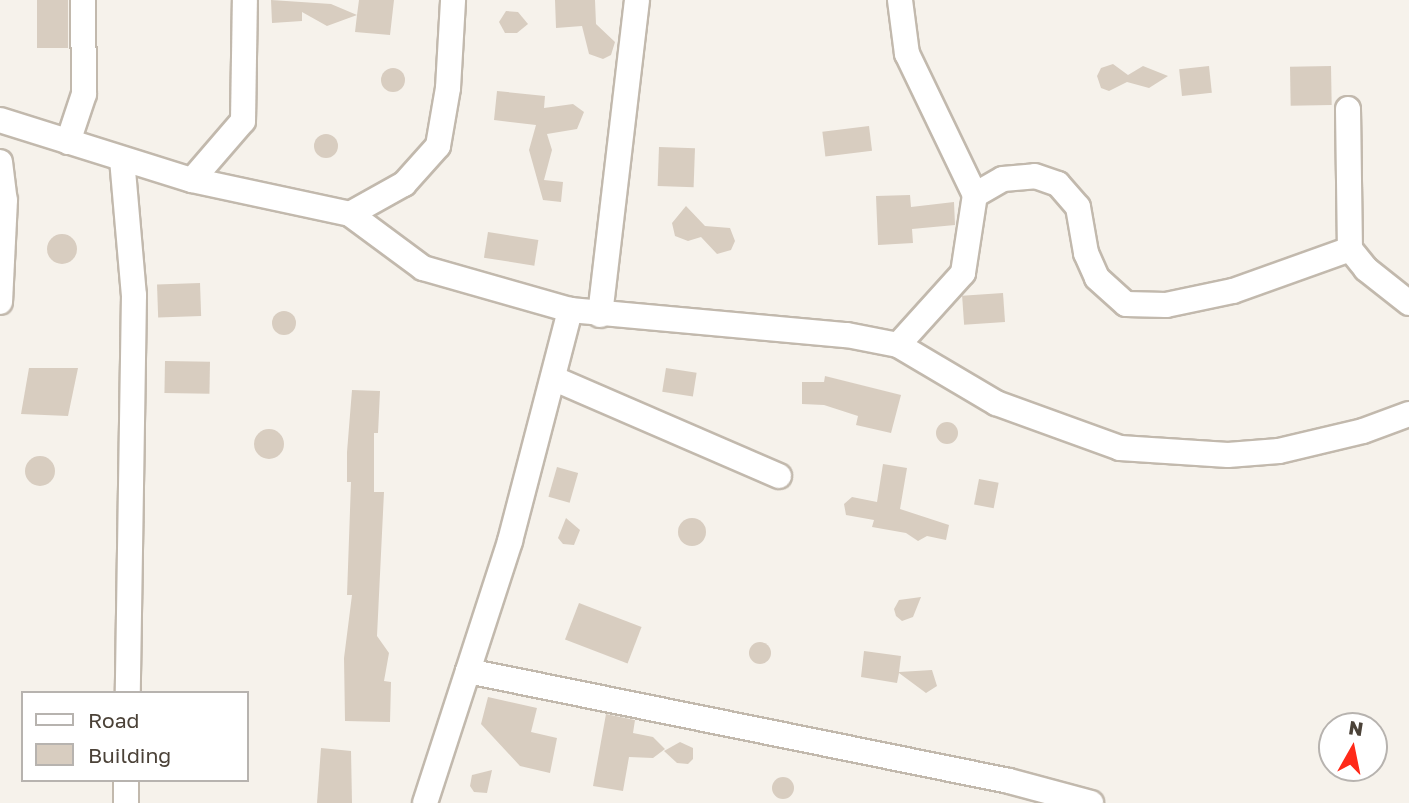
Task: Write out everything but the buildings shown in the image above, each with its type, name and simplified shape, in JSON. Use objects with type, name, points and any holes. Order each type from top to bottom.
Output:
[{"type":"street","points":[[68,142],[84,94],[83,0]]},
{"type":"street","points":[[192,180],[243,121],[245,0]]},
{"type":"street","points":[[350,214],[404,184],[438,146],[448,88],[453,0]]},
{"type":"street","points":[[600,315],[637,0]]},
{"type":"street","points":[[898,345],[963,273],[975,195],[907,54],[900,0]]},
{"type":"street","points":[[1348,110],[1350,249],[1366,269],[1409,303]]},
{"type":"street","points":[[0,120],[192,180],[350,214],[423,268],[570,310],[600,315],[847,335],[898,345],[996,403],[1120,449],[1228,455],[1279,451],[1363,431],[1409,414]]},
{"type":"street","points":[[122,159],[134,295],[128,691]]},
{"type":"street","points":[[0,162],[5,200],[0,302]]},
{"type":"street","points":[[975,195],[1003,179],[1035,176],[1058,184],[1078,207],[1086,253],[1097,278],[1126,304],[1166,305],[1233,291],[1350,249]]},
{"type":"street","points":[[425,803],[468,671],[555,379],[570,310]]},
{"type":"street","points":[[555,379],[779,477]]},
{"type":"street","points":[[468,671],[1009,781],[1091,803]]},
{"type":"street","points":[[126,782],[126,803]]}]
